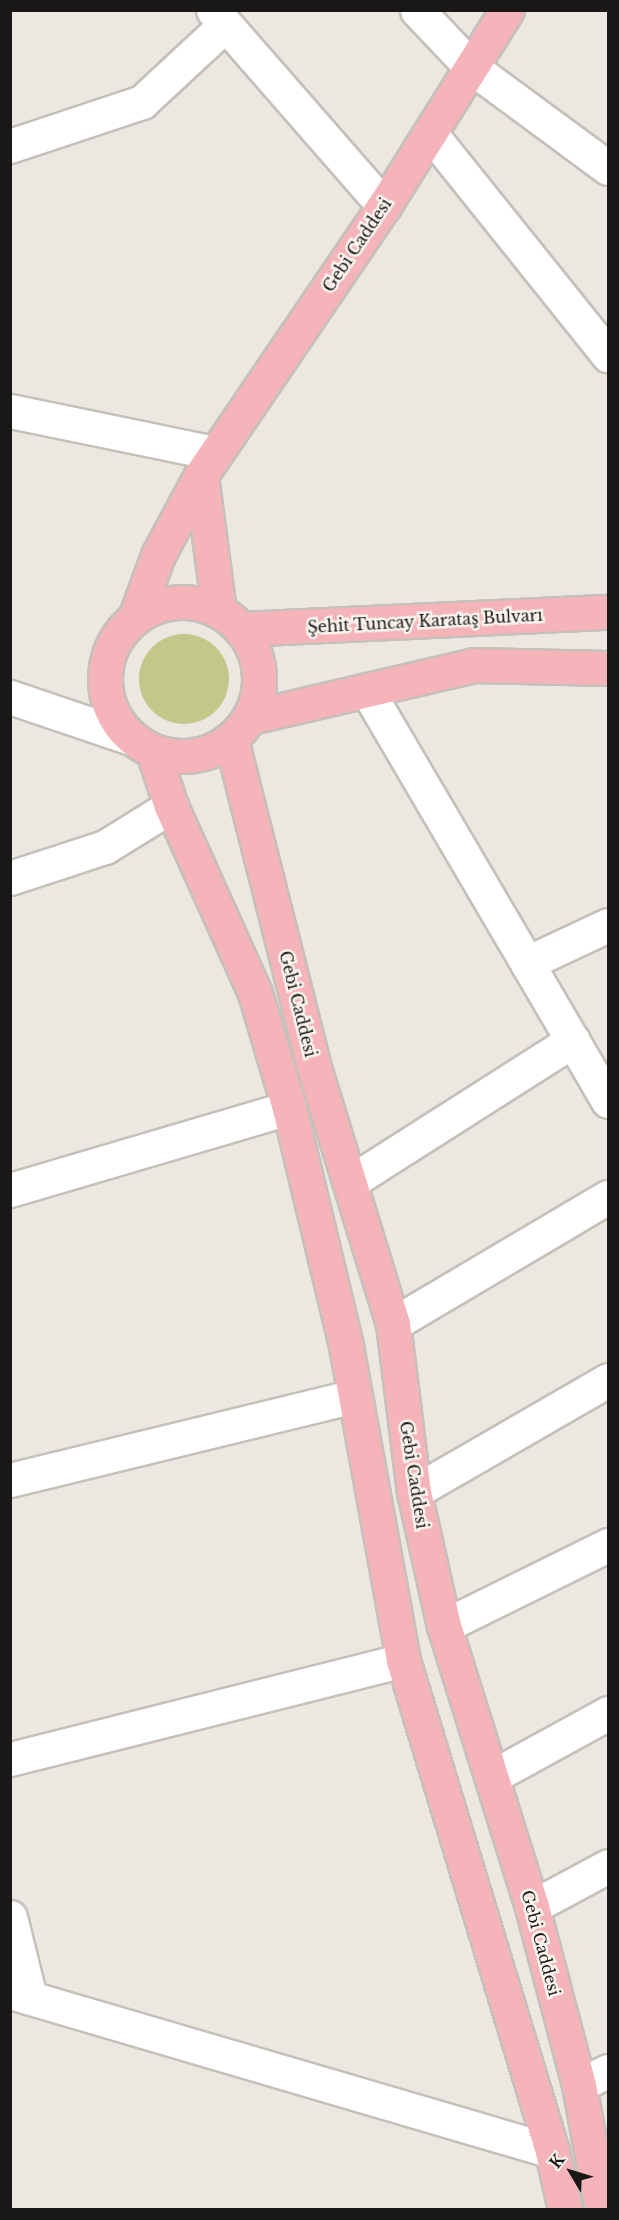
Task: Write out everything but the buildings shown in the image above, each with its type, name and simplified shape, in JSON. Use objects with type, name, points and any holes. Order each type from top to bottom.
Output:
[{"type":"main road","name":"Gebi Caddesi","points":[[135,618],[158,555],[208,464],[384,206],[507,10]]},
{"type":"main road","points":[[208,464],[230,620]]},
{"type":"main road","points":[[241,728],[260,678],[255,651],[230,620],[199,604],[177,602],[154,607],[135,618],[118,635],[108,656],[105,679],[108,702],[118,723],[142,744],[178,757],[202,754],[241,728],[474,665],[609,668]]},
{"type":"main road","name":"Şehit Tuncay Karataş Bulvarı","points":[[230,620],[609,612]]},
{"type":"main road","name":"Gebi Caddesi","points":[[241,728],[313,1064],[352,1181],[393,1324],[414,1492],[444,1626],[493,1776],[532,1907],[579,2085],[602,2210]]},
{"type":"main road","points":[[142,744],[255,993],[289,1107],[346,1346],[403,1660],[552,2151],[565,2210]]},
{"type":"street","points":[[417,10],[471,67],[609,168]]},
{"type":"street","points":[[10,146],[142,102],[219,18],[384,206]]},
{"type":"street","points":[[430,132],[609,355]]},
{"type":"street","points":[[10,411],[208,464]]},
{"type":"street","points":[[368,692],[609,1101]]},
{"type":"street","points":[[10,697],[142,744]]},
{"type":"street","points":[[10,878],[105,847],[171,806]]},
{"type":"street","points":[[527,963],[609,925]]},
{"type":"street","points":[[352,1181],[573,1040]]},
{"type":"street","points":[[10,1190],[289,1107]]},
{"type":"street","points":[[393,1324],[609,1197]]},
{"type":"street","points":[[414,1492],[609,1380]]},
{"type":"street","points":[[10,1480],[354,1396]]},
{"type":"street","points":[[444,1626],[609,1545]]},
{"type":"street","points":[[10,1759],[403,1660]]},
{"type":"street","points":[[493,1776],[609,1713]]},
{"type":"street","points":[[532,1907],[609,1866]]},
{"type":"street","points":[[10,1917],[20,1995],[552,2151]]},
{"type":"street","points":[[579,2085],[609,2071]]},
{"type":"green space","points":[[184,634],[201,637],[216,647],[226,662],[229,679],[226,696],[216,711],[201,721],[184,724],[167,721],[152,711],[142,696],[139,679],[142,662],[152,647],[167,637]]}]
